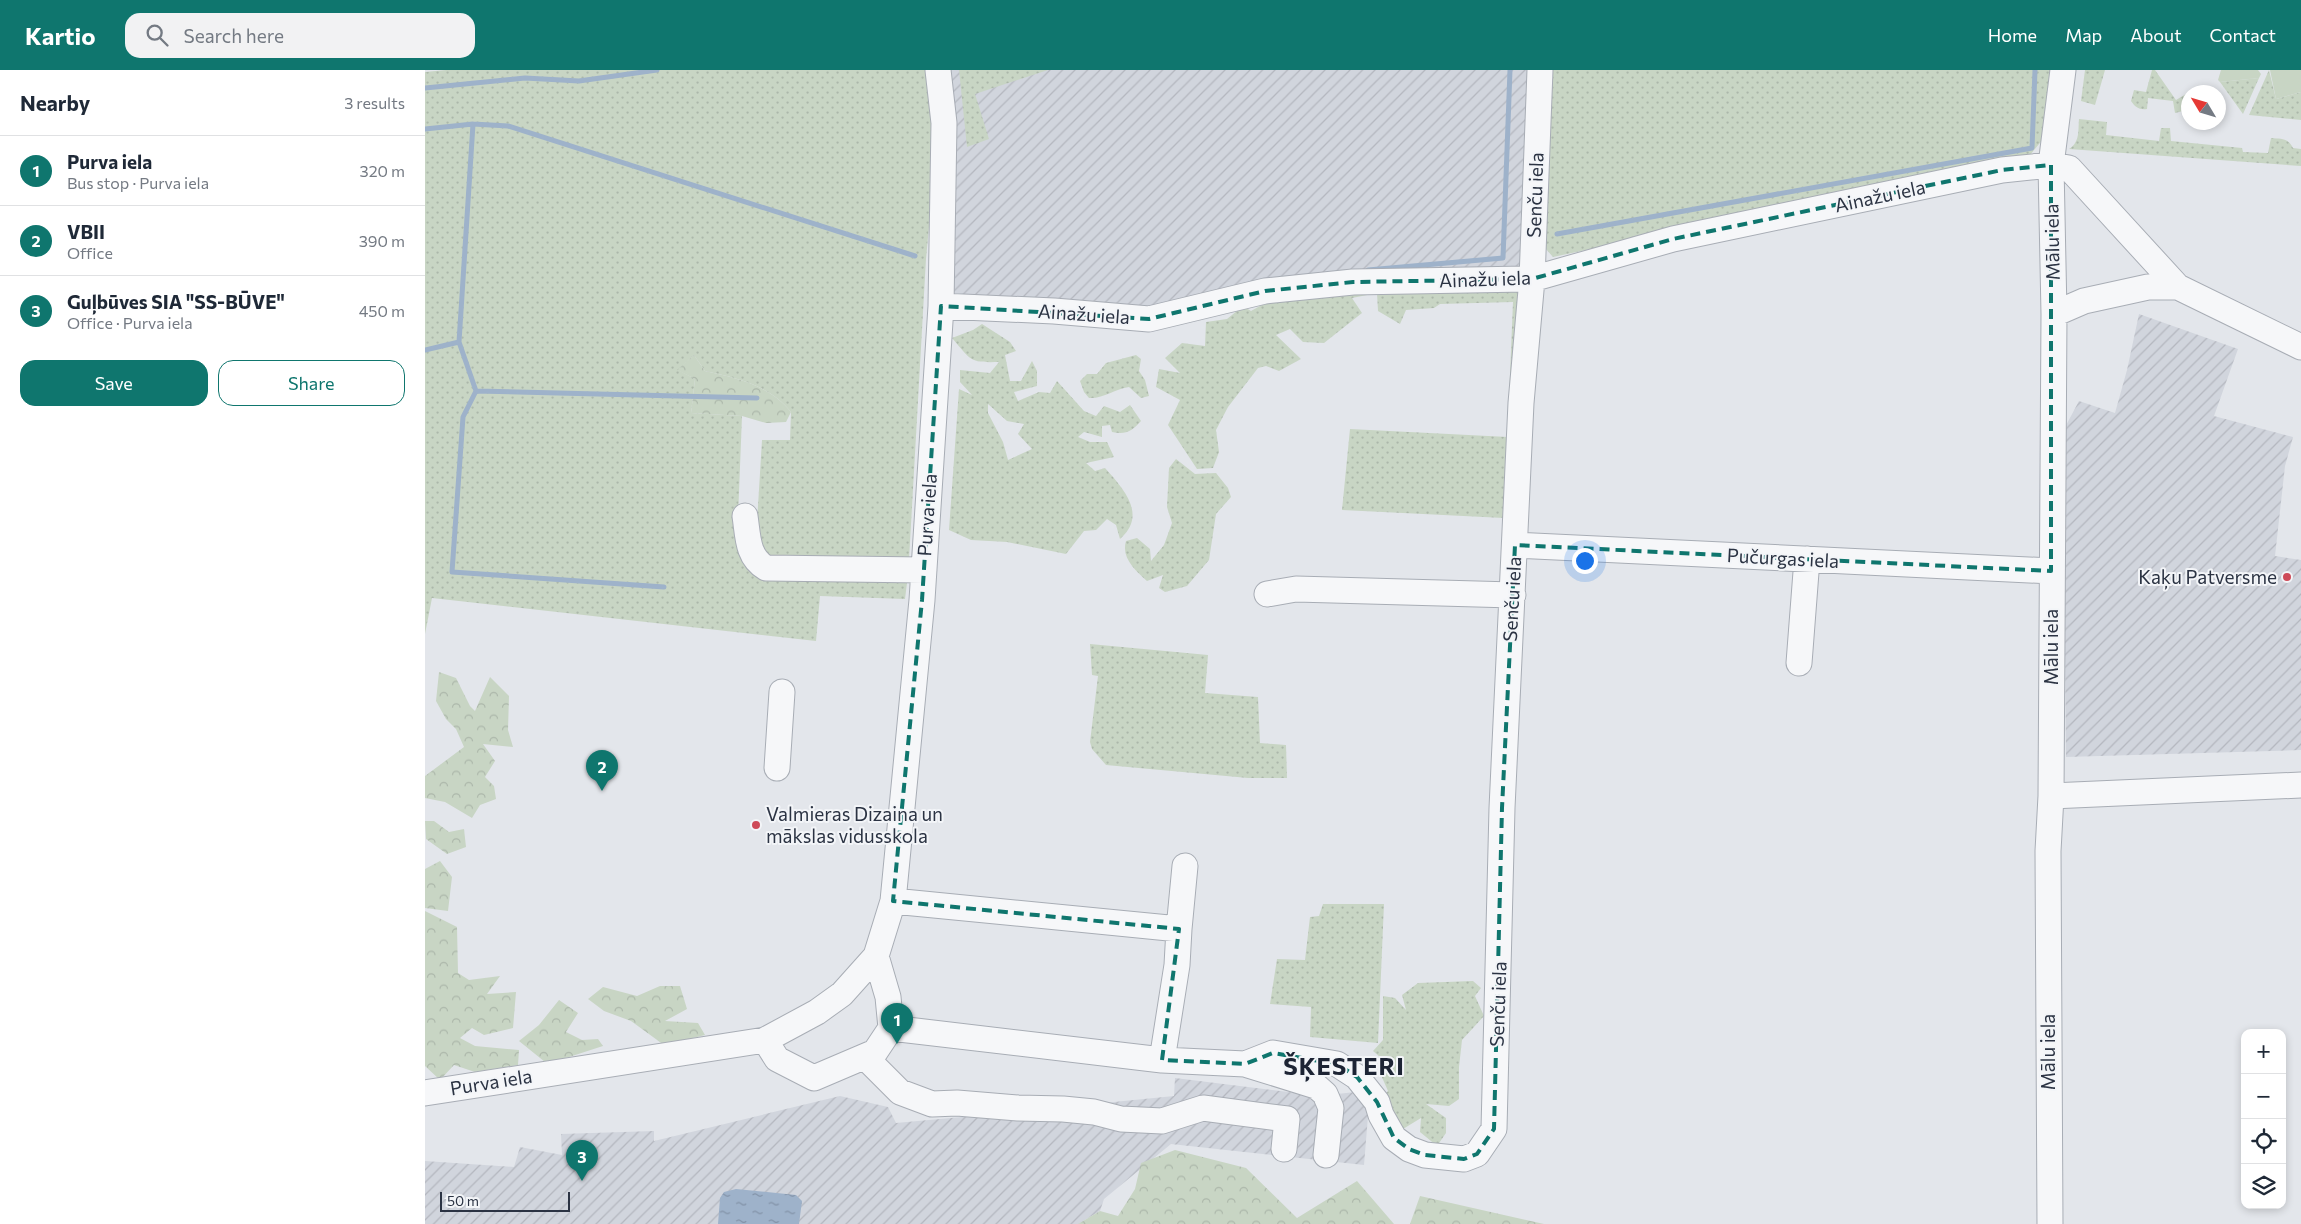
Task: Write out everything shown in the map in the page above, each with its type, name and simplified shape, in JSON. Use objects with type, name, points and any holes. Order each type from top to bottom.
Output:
[{"type":"street","name":"Purva iela","points":[[425,1093],[765,1040],[817,1012],[842,994],[875,956],[893,901],[923,570],[941,306],[945,123],[938,70]]},
{"type":"street","name":"Senču iela","points":[[1245,1064],[1273,1054],[1337,1064],[1357,1077],[1377,1102],[1381,1115],[1394,1138],[1409,1149],[1425,1155],[1464,1159],[1477,1154],[1494,1129],[1502,808],[1521,403],[1532,279],[1539,70]]},
{"type":"street","name":"Mālu iela","points":[[2050,1224],[2048,1009],[2054,314],[2051,165],[2063,70]]},
{"type":"street","name":"Ainažu iela","points":[[941,306],[1054,311],[1149,319],[1265,291],[1353,282],[1532,279],[1673,239],[2002,170],[2051,165]]},
{"type":"street","points":[[2051,165],[2069,168],[2178,287],[2301,347]]},
{"type":"street","points":[[2054,314],[2084,301],[2148,287],[2178,287]]},
{"type":"street","points":[[745,516],[751,555],[766,568],[923,570]]},
{"type":"street","name":"Pučurgas iela","points":[[1515,546],[2051,571]]},
{"type":"street","points":[[1799,663],[1807,559]]},
{"type":"street","points":[[1267,594],[1296,589],[1513,595]]},
{"type":"street","points":[[777,768],[782,692]]},
{"type":"street","points":[[2051,796],[2301,785]]},
{"type":"street","points":[[1162,1060],[1177,965],[1185,866]]},
{"type":"street","points":[[893,901],[1179,929]]},
{"type":"street","points":[[765,1040],[777,1059],[814,1078],[875,1052],[891,1028],[888,997],[875,956]]},
{"type":"street","points":[[891,1028],[1162,1060],[1245,1064],[1316,1086],[1325,1094],[1331,1108],[1326,1155]]},
{"type":"street","points":[[865,1057],[900,1092],[932,1104],[957,1103],[1018,1108],[1063,1108],[1094,1112],[1121,1119],[1162,1121],[1203,1108],[1287,1119],[1284,1149]]},
{"type":"highlighted area","points":[[2051,165],[2051,571],[1515,545],[1502,808],[1494,1129],[1477,1154],[1464,1159],[1425,1155],[1409,1149],[1394,1138],[1377,1102],[1357,1077],[1337,1064],[1273,1053],[1245,1064],[1162,1060],[1179,929],[893,901],[922,600],[941,306],[1149,319],[1265,291],[1353,282],[1532,279],[1673,239],[2002,170]]},
{"type":"shaded area","points":[[938,70],[1541,70],[1532,279],[1353,282],[1149,319],[941,306]]},
{"type":"shaded area","points":[[2139,314],[2238,349],[2214,416],[2293,437],[2285,466],[2275,556],[2301,560],[2301,750],[2066,757],[2063,431],[2079,401],[2115,413],[2127,370]]},
{"type":"shaded area","points":[[1175,1078],[1321,1096],[1363,1091],[1369,1104],[1364,1165],[1171,1144],[1104,1199],[1100,1211],[1078,1224],[425,1224],[425,1161],[514,1167],[520,1147],[562,1155],[561,1134],[654,1131],[654,1141],[840,1096],[888,1107],[896,1123],[962,1117],[1174,1096]]},
{"type":"green space","points":[[446,70],[927,70],[935,128],[933,184],[926,259],[909,560],[777,562],[763,555],[756,539],[762,440],[790,440],[791,412],[773,395],[763,389],[740,380],[705,371],[694,355],[678,370],[695,379],[691,413],[742,416],[737,543],[747,559],[763,572],[784,576],[908,575],[905,599],[820,596],[816,641],[432,598],[425,634],[425,72]]},
{"type":"green space","points":[[959,70],[1048,70],[975,94],[989,139],[967,147]]},
{"type":"green space","points":[[1551,70],[2053,70],[2044,138],[2030,155],[1553,257],[1545,248]]},
{"type":"green space","points":[[2085,70],[2105,70],[2095,105],[2081,101]]},
{"type":"green space","points":[[2152,70],[2155,70],[2176,100],[2181,97],[2181,112],[2175,113],[2173,101],[2148,98],[2147,109],[2134,105],[2131,101],[2134,90],[2146,92]]},
{"type":"green space","points":[[2221,70],[2258,70],[2261,74],[2259,78],[2220,82],[2218,80]]},
{"type":"green space","points":[[2269,70],[2276,99],[2301,92],[2301,120],[2249,115]]},
{"type":"green space","points":[[2270,70],[2301,70],[2301,92],[2276,99]]},
{"type":"green space","points":[[2259,78],[2243,114],[2226,90],[2226,85],[2222,85],[2220,82]]},
{"type":"green space","points":[[2079,119],[2107,122],[2106,135],[2159,141],[2161,128],[2170,128],[2171,141],[2242,148],[2243,152],[2268,153],[2271,138],[2281,139],[2289,142],[2293,148],[2301,149],[2301,166],[2069,149],[2077,140]]},
{"type":"green space","points":[[1509,276],[1541,303],[1509,399],[1513,302],[1440,304],[1434,308],[1406,310],[1400,324],[1378,311],[1377,293],[1352,298],[1362,313],[1324,343],[1303,342],[1290,329],[1276,335],[1301,359],[1279,371],[1266,366],[1258,368],[1228,407],[1216,430],[1219,452],[1213,468],[1197,469],[1168,425],[1180,400],[1156,387],[1159,369],[1180,373],[1165,358],[1182,343],[1205,346],[1206,322],[1227,319],[1243,306],[1251,311],[1276,297]]},
{"type":"green space","points":[[982,324],[1010,342],[1016,351],[1005,355],[1010,381],[1021,381],[1032,361],[1037,371],[1037,386],[1014,392],[1018,401],[1039,392],[1050,393],[1057,381],[1084,411],[1096,416],[1104,406],[1120,412],[1130,405],[1141,421],[1132,430],[1117,433],[1112,432],[1110,425],[1102,426],[1102,437],[1084,432],[1078,437],[1090,442],[1107,442],[1114,457],[1086,463],[1095,471],[1105,468],[1119,484],[1130,502],[1132,521],[1128,530],[1120,539],[1116,525],[1107,519],[1096,530],[1084,531],[1066,554],[1007,542],[971,540],[949,530],[959,389],[972,395],[960,382],[960,370],[990,373],[999,362],[982,362],[971,359],[952,338],[973,330]],"holes":[[[988,404],[1007,421],[1024,424],[1018,434],[1032,449],[1008,460],[1003,442],[988,413]]]},
{"type":"green space","points":[[694,355],[705,371],[752,384],[773,395],[791,412],[786,422],[766,423],[742,416],[691,413],[695,379],[677,370]]},
{"type":"green space","points":[[1136,355],[1141,359],[1139,371],[1145,380],[1149,396],[1141,398],[1129,387],[1094,398],[1089,398],[1084,392],[1080,381],[1087,374],[1097,374],[1106,363]]},
{"type":"green space","points":[[1350,429],[1508,437],[1504,518],[1342,510]]},
{"type":"green space","points":[[1176,459],[1195,474],[1216,473],[1228,488],[1231,497],[1216,514],[1209,560],[1187,586],[1165,592],[1159,588],[1163,575],[1147,581],[1130,563],[1125,553],[1125,547],[1126,541],[1137,538],[1150,549],[1151,561],[1164,545],[1172,523],[1167,507],[1169,468]]},
{"type":"green space","points":[[1090,644],[1208,655],[1205,693],[1258,697],[1260,743],[1286,745],[1287,778],[1248,778],[1106,765],[1092,749],[1090,742],[1098,676],[1092,675]]},
{"type":"green space","points":[[439,672],[456,678],[470,706],[475,711],[490,677],[509,696],[508,730],[513,747],[483,744],[495,761],[485,777],[494,786],[496,799],[480,805],[472,818],[445,802],[425,798],[425,776],[464,747],[456,729],[446,719],[436,701]]},
{"type":"green space","points":[[425,821],[434,821],[449,832],[464,829],[466,847],[447,854],[426,839]]},
{"type":"green space","points":[[440,861],[452,877],[448,911],[425,908],[425,869]]},
{"type":"green space","points":[[1323,904],[1384,904],[1378,1043],[1310,1037],[1311,1007],[1270,1004],[1277,959],[1305,960],[1310,917],[1319,916]]},
{"type":"green space","points":[[425,911],[457,927],[458,973],[469,980],[500,976],[487,994],[516,992],[513,1028],[484,1035],[472,1028],[460,1038],[475,1046],[519,1050],[518,1065],[475,1072],[454,1065],[440,1080],[425,1066]]},
{"type":"green space","points":[[1473,981],[1481,988],[1475,996],[1484,1016],[1462,1040],[1459,1067],[1459,1099],[1449,1106],[1426,1104],[1446,1118],[1446,1133],[1437,1146],[1420,1132],[1421,1118],[1403,1129],[1381,1098],[1388,1091],[1381,1075],[1387,1063],[1373,1051],[1383,1040],[1383,996],[1395,998],[1406,1010],[1402,995],[1418,983]]},
{"type":"green space","points":[[660,986],[680,986],[687,1009],[665,1021],[698,1023],[705,1035],[664,1045],[631,1021],[604,1011],[588,999],[603,987],[637,996]]},
{"type":"green space","points":[[559,1000],[578,1013],[566,1032],[582,1040],[598,1039],[603,1046],[569,1057],[545,1062],[519,1041],[539,1025]]},
{"type":"green space","points":[[1175,1150],[1246,1168],[1297,1218],[1357,1181],[1394,1224],[1078,1224],[1100,1211],[1118,1216],[1135,1189],[1141,1163]]},
{"type":"green space","points":[[1420,1196],[1544,1224],[1410,1224]]},
{"type":"water","points":[[736,1189],[796,1195],[802,1201],[799,1224],[718,1224],[720,1198],[724,1192]]},
{"type":"waterway","points":[[425,88],[525,78],[579,81],[657,70]]},
{"type":"waterway","points":[[1368,270],[1503,258],[1510,70]]},
{"type":"waterway","points":[[1557,234],[2032,148],[2035,70]]},
{"type":"waterway","points":[[473,124],[459,342],[476,391],[463,417],[452,572],[664,587]]},
{"type":"waterway","points":[[425,129],[473,124],[508,126],[915,256]]},
{"type":"waterway","points":[[425,350],[459,342]]},
{"type":"waterway","points":[[476,391],[757,398]]},
{"type":"place","name":"Kaķu Patversme","points":[[2287,577]]},
{"type":"place","name":"VBII","points":[[602,791]]},
{"type":"place","name":"Valmieras Dizaina un mākslas vidusskola","points":[[756,825]]},
{"type":"place","name":"Purva iela","points":[[897,1044]]},
{"type":"place","name":"Guļbūves SIA \"SS-BŪVE\"","points":[[582,1181]]},
{"type":"district","name":"ŠĶESTERI","points":[[1344,1067]]}]
